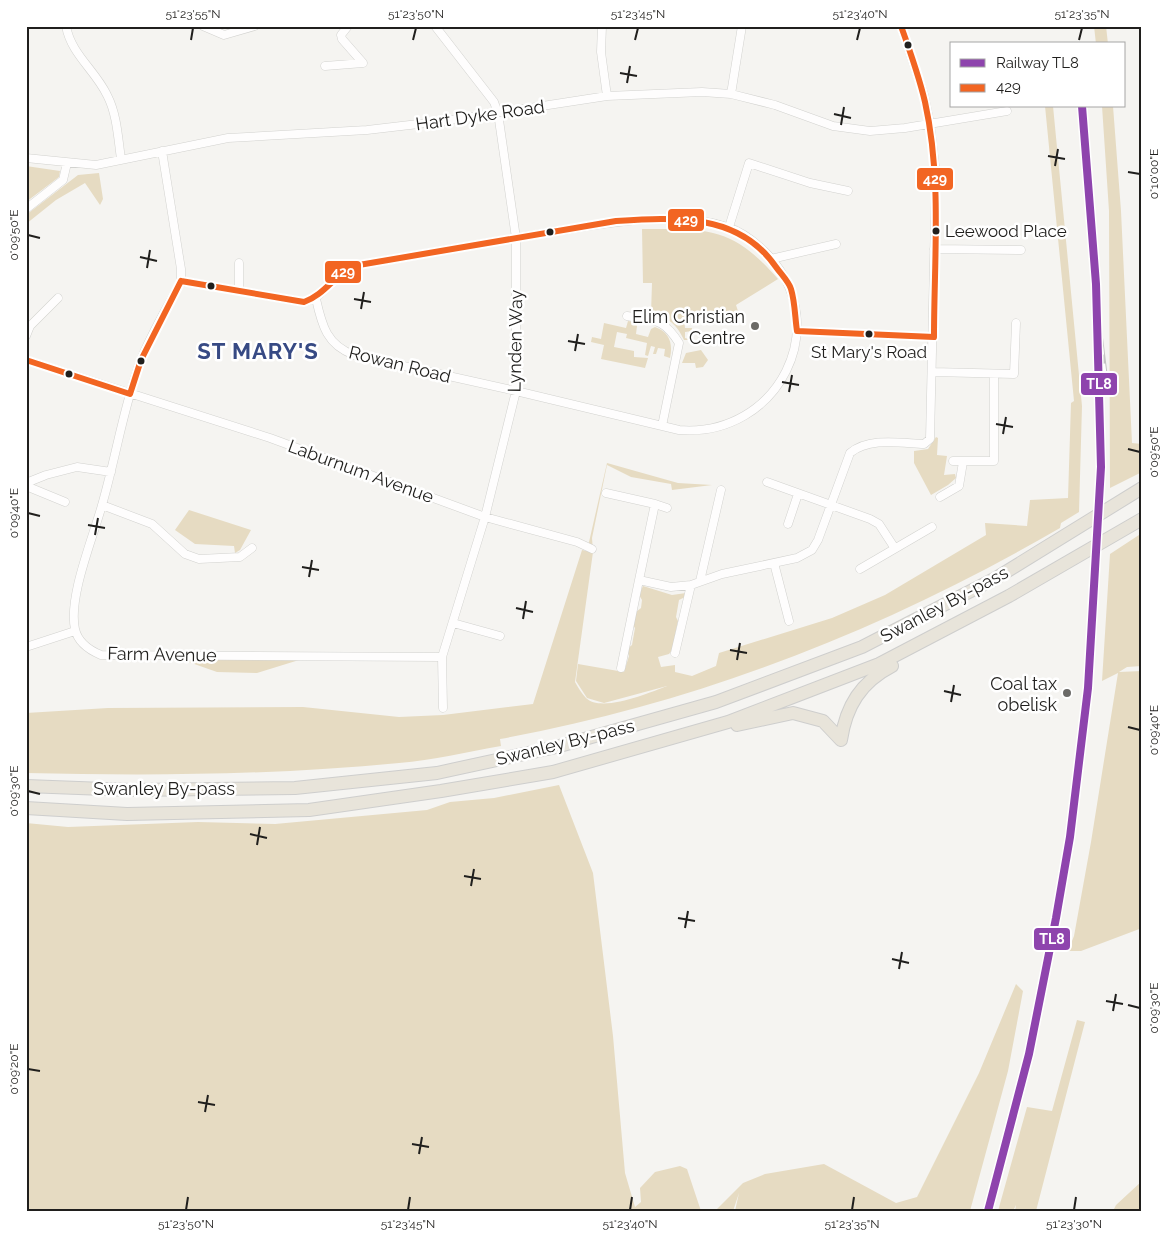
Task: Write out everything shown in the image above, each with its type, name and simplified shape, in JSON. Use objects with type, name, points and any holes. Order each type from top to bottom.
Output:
[{"type":"highway","name":"Swanley By-pass","points":[[26,786],[131,790],[295,788],[437,773],[556,747],[716,702],[862,647],[996,578],[1142,488]]},
{"type":"highway","name":"Swanley By-pass","points":[[26,808],[127,814],[309,810],[441,792],[553,772],[728,722],[879,664],[1051,572],[1142,519]]},
{"type":"highway","points":[[639,747],[793,713],[823,722],[841,740],[850,705],[879,673],[1029,593],[1051,572]]},
{"type":"street","points":[[66,26],[72,46],[93,72],[108,95],[118,132],[121,159]]},
{"type":"street","points":[[203,26],[224,35],[234,34],[255,26]]},
{"type":"street","points":[[325,66],[363,63],[342,39],[341,35],[348,26]]},
{"type":"street","points":[[435,26],[494,102],[498,113]]},
{"type":"street","points":[[602,26],[601,52],[607,96]]},
{"type":"street","points":[[731,94],[742,26]]},
{"type":"street","points":[[639,580],[671,587],[690,585],[722,574],[797,558],[812,550],[818,540],[846,458],[859,445],[868,443],[924,444],[930,439],[934,336],[936,175],[930,124],[917,70],[901,26]]},
{"type":"street","name":"Hart Dyke Road","points":[[26,158],[96,165],[228,138],[367,130],[498,113],[607,96],[702,92],[731,94],[775,105],[833,126],[855,130],[883,130],[1007,111]]},
{"type":"street","name":"Lynden Way","points":[[443,708],[442,656],[485,516],[516,391],[516,238],[498,113]]},
{"type":"street","points":[[26,647],[75,631],[73,607],[111,472],[130,394],[141,360],[181,281],[181,269],[162,151]]},
{"type":"street","points":[[26,209],[63,180],[66,163]]},
{"type":"street","points":[[729,227],[749,164],[810,183],[848,192]]},
{"type":"street","points":[[181,281],[239,289],[304,302],[316,299],[342,271],[353,266],[616,221],[643,219],[700,221],[729,227],[751,240],[771,258],[790,288],[798,331],[934,336]]},
{"type":"street","points":[[771,258],[836,244]]},
{"type":"street","points":[[934,248],[1021,250]]},
{"type":"street","points":[[239,289],[240,263]]},
{"type":"street","points":[[26,336],[30,326],[58,298]]},
{"type":"street","name":"Rowan Road","points":[[316,299],[327,336],[342,351],[685,431],[708,430],[729,425],[747,416],[766,400],[790,364],[798,331]]},
{"type":"street","points":[[628,316],[658,322],[670,328],[679,343],[662,426]]},
{"type":"street","points":[[933,372],[1014,374],[1016,323]]},
{"type":"street","name":"Laburnum Avenue","points":[[26,360],[270,438],[485,516],[577,542],[592,549]]},
{"type":"street","points":[[953,462],[994,462],[994,375]]},
{"type":"street","points":[[940,498],[959,486],[963,462]]},
{"type":"street","points":[[26,485],[46,475],[77,467],[111,472]]},
{"type":"street","points":[[767,482],[870,519],[879,524],[894,547]]},
{"type":"street","points":[[26,485],[65,502]]},
{"type":"street","points":[[700,582],[721,490]]},
{"type":"street","points":[[606,493],[667,508]]},
{"type":"street","points":[[788,524],[798,494]]},
{"type":"street","points":[[621,668],[655,504]]},
{"type":"street","points":[[102,505],[152,524],[185,554],[199,560],[240,557],[252,548]]},
{"type":"street","points":[[860,569],[889,553],[894,547],[932,527]]},
{"type":"street","points":[[774,563],[789,621]]},
{"type":"street","points":[[675,653],[690,585]]},
{"type":"street","points":[[453,623],[500,636]]},
{"type":"street","name":"Farm Avenue","points":[[75,631],[85,646],[101,655],[442,656]]},
{"type":"shaded area","points":[[1094,26],[1106,26],[1108,42],[1096,42]]},
{"type":"shaded area","points":[[1045,108],[1053,108],[1082,406],[1079,512],[1061,523],[1060,528],[994,565],[927,599],[859,630],[789,658],[719,683],[647,705],[574,724],[500,739],[501,746],[412,762],[306,770],[166,774],[26,773],[26,713],[108,708],[303,707],[399,717],[443,715],[533,704],[582,550],[587,551],[607,463],[678,483],[712,485],[672,490],[671,484],[631,477],[607,465],[592,538],[593,552],[575,682],[586,698],[593,702],[604,703],[587,698],[576,681],[578,664],[624,672],[629,656],[627,649],[632,645],[635,628],[631,623],[636,612],[641,608],[642,600],[639,595],[643,586],[672,595],[686,593],[685,597],[679,600],[676,617],[678,621],[672,650],[669,654],[658,657],[661,667],[675,665],[675,672],[692,676],[716,666],[719,653],[832,618],[885,595],[986,535],[985,523],[1027,526],[1030,500],[1068,498],[1071,403],[1074,401]],"holes":[[[667,686],[625,700],[604,703]]]},
{"type":"shaded area","points":[[1102,108],[1113,108],[1121,211],[1132,443],[1142,444],[1142,472],[1110,488],[1109,211]]},
{"type":"shaded area","points":[[26,166],[60,171],[59,177],[26,202]]},
{"type":"shaded area","points":[[99,173],[103,199],[100,205],[85,183],[56,200],[26,224],[26,215],[78,175]]},
{"type":"shaded area","points":[[642,229],[685,229],[718,234],[747,249],[778,279],[736,305],[740,317],[684,320],[685,328],[692,328],[692,331],[685,332],[685,338],[692,340],[684,340],[672,322],[651,314],[652,283],[643,283]]},
{"type":"shaded area","points":[[628,321],[634,322],[637,326],[636,334],[648,337],[651,329],[655,327],[664,332],[671,343],[670,358],[664,356],[665,349],[658,348],[656,354],[653,354],[655,347],[651,346],[648,356],[645,355],[647,343],[626,338],[627,334],[617,332],[614,347],[634,351],[634,357],[648,358],[645,368],[601,359],[604,345],[591,342],[592,337],[601,339],[604,323],[626,328]]},
{"type":"shaded area","points":[[701,350],[708,360],[703,367],[696,368],[695,363],[682,363],[686,353]]},
{"type":"shaded area","points":[[936,437],[938,438],[937,455],[947,456],[944,475],[955,474],[956,478],[931,495],[914,463],[914,451],[928,449]]},
{"type":"shaded area","points":[[189,510],[251,530],[240,550],[235,553],[234,546],[195,544],[175,530]]},
{"type":"shaded area","points":[[1142,533],[1142,666],[1127,667],[1119,672],[1142,671],[1142,928],[1081,951],[1068,951],[1074,936],[1091,842],[1118,673],[1102,681],[1110,554]]},
{"type":"shaded area","points":[[180,659],[299,660],[257,673],[217,672]]},
{"type":"shaded area","points":[[559,785],[593,873],[613,1036],[625,1173],[635,1207],[641,1202],[640,1188],[655,1172],[680,1166],[687,1169],[701,1211],[26,1211],[26,823],[68,827],[198,822],[275,824],[427,810],[450,802],[494,798]]},
{"type":"shaded area","points":[[1016,984],[1023,991],[1008,1071],[970,1211],[735,1211],[739,1193],[733,1211],[715,1211],[743,1183],[765,1174],[824,1164],[896,1203],[917,1197],[979,1073]]},
{"type":"shaded area","points":[[1077,1020],[1085,1022],[1036,1211],[1015,1211],[1016,1205],[1013,1211],[998,1211],[1027,1107],[1052,1111]]},
{"type":"shaded area","points":[[1142,1181],[1142,1211],[1113,1211],[1116,1205]]},
{"type":"railway","points":[[1097,310],[1106,382]]},
{"type":"rail line","name":"TL8","points":[[988,1211],[1029,1054],[1056,918],[1070,837],[1088,688],[1101,467],[1096,284],[1082,108]]},
{"type":"transit line","name":"429","points":[[901,26],[925,102],[934,160],[936,219],[934,337]]},
{"type":"transit line","name":"429","points":[[181,281],[304,302],[317,295],[353,266],[616,221],[683,220],[704,222],[725,228],[744,236],[761,249],[790,286],[797,331]]},
{"type":"transit line","name":"429","points":[[130,394],[141,360],[181,281]]},
{"type":"transit line","name":"429","points":[[797,331],[934,337]]},
{"type":"transit line","name":"429","points":[[26,360],[130,394]]},
{"type":"place","name":"Leewood Place","points":[[936,231]]},
{"type":"place","name":"Elim Christian Centre","points":[[755,326]]},
{"type":"place","name":"St Mary's Road","points":[[869,334]]},
{"type":"place","name":"Coal tax obelisk","points":[[1067,693]]},
{"type":"district","name":"ST MARY'S","points":[[258,351]]}]
